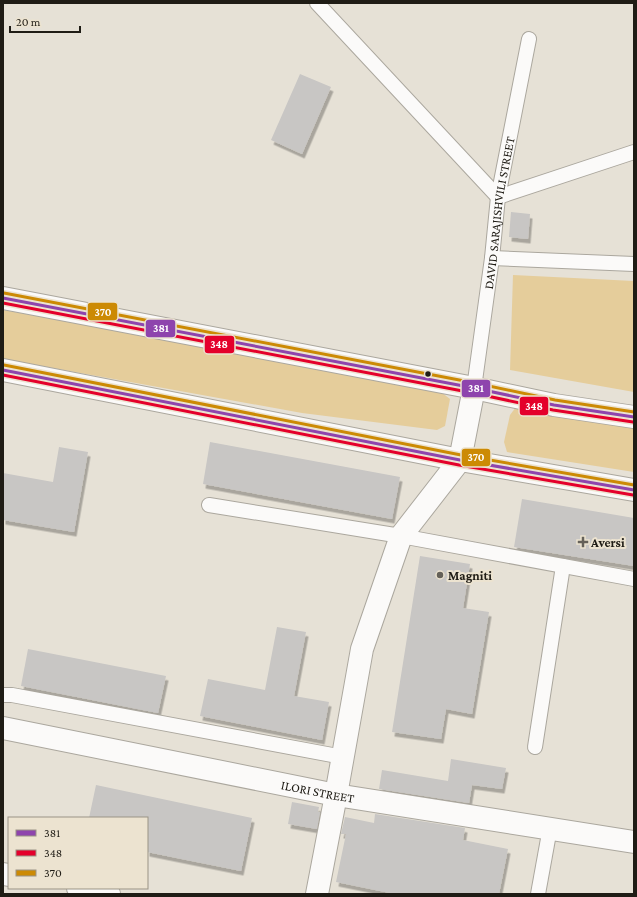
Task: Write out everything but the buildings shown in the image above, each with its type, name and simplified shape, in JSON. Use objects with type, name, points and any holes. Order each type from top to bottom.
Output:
[{"type":"main road","points":[[3,298],[474,388],[554,405],[634,417]]},
{"type":"main road","points":[[3,370],[460,460],[634,490]]},
{"type":"main road","points":[[318,894],[362,648],[401,536],[460,460],[474,388]]},
{"type":"main road","name":"ILORI STREET","points":[[3,728],[336,795],[634,842]]},
{"type":"main road","points":[[83,889],[109,894]]},
{"type":"lane","points":[[317,3],[498,197],[634,152]]},
{"type":"lane","name":"DAVID SARAJISHVILI STREET","points":[[474,388],[492,258],[498,197],[529,39]]},
{"type":"lane","points":[[492,258],[634,264]]},
{"type":"lane","points":[[209,505],[401,536],[634,579]]},
{"type":"lane","points":[[535,747],[563,566]]},
{"type":"lane","points":[[3,695],[12,695],[343,757]]},
{"type":"lane","points":[[538,894],[550,828]]},
{"type":"shaded area","points":[[513,275],[634,281],[634,392],[510,370]]},
{"type":"shaded area","points":[[3,310],[441,392],[450,399],[445,426],[437,430],[302,413],[3,359]]},
{"type":"shaded area","points":[[516,407],[634,425],[634,472],[507,452],[504,442],[510,415]]},
{"type":"transit line","name":"370","points":[[4,293],[475,383],[555,400],[634,412]]},
{"type":"transit line","name":"381","points":[[3,298],[474,388],[554,405],[634,417]]},
{"type":"transit line","name":"348","points":[[3,303],[473,393],[553,410],[633,422]]},
{"type":"transit line","name":"370","points":[[4,365],[461,455],[634,485]]},
{"type":"transit line","name":"381","points":[[3,370],[460,460],[634,490]]},
{"type":"transit line","name":"348","points":[[3,375],[459,465],[633,495]]},
{"type":"place","name":"Aversi","points":[[583,542]]},
{"type":"place","name":"Magniti","points":[[440,575]]}]
